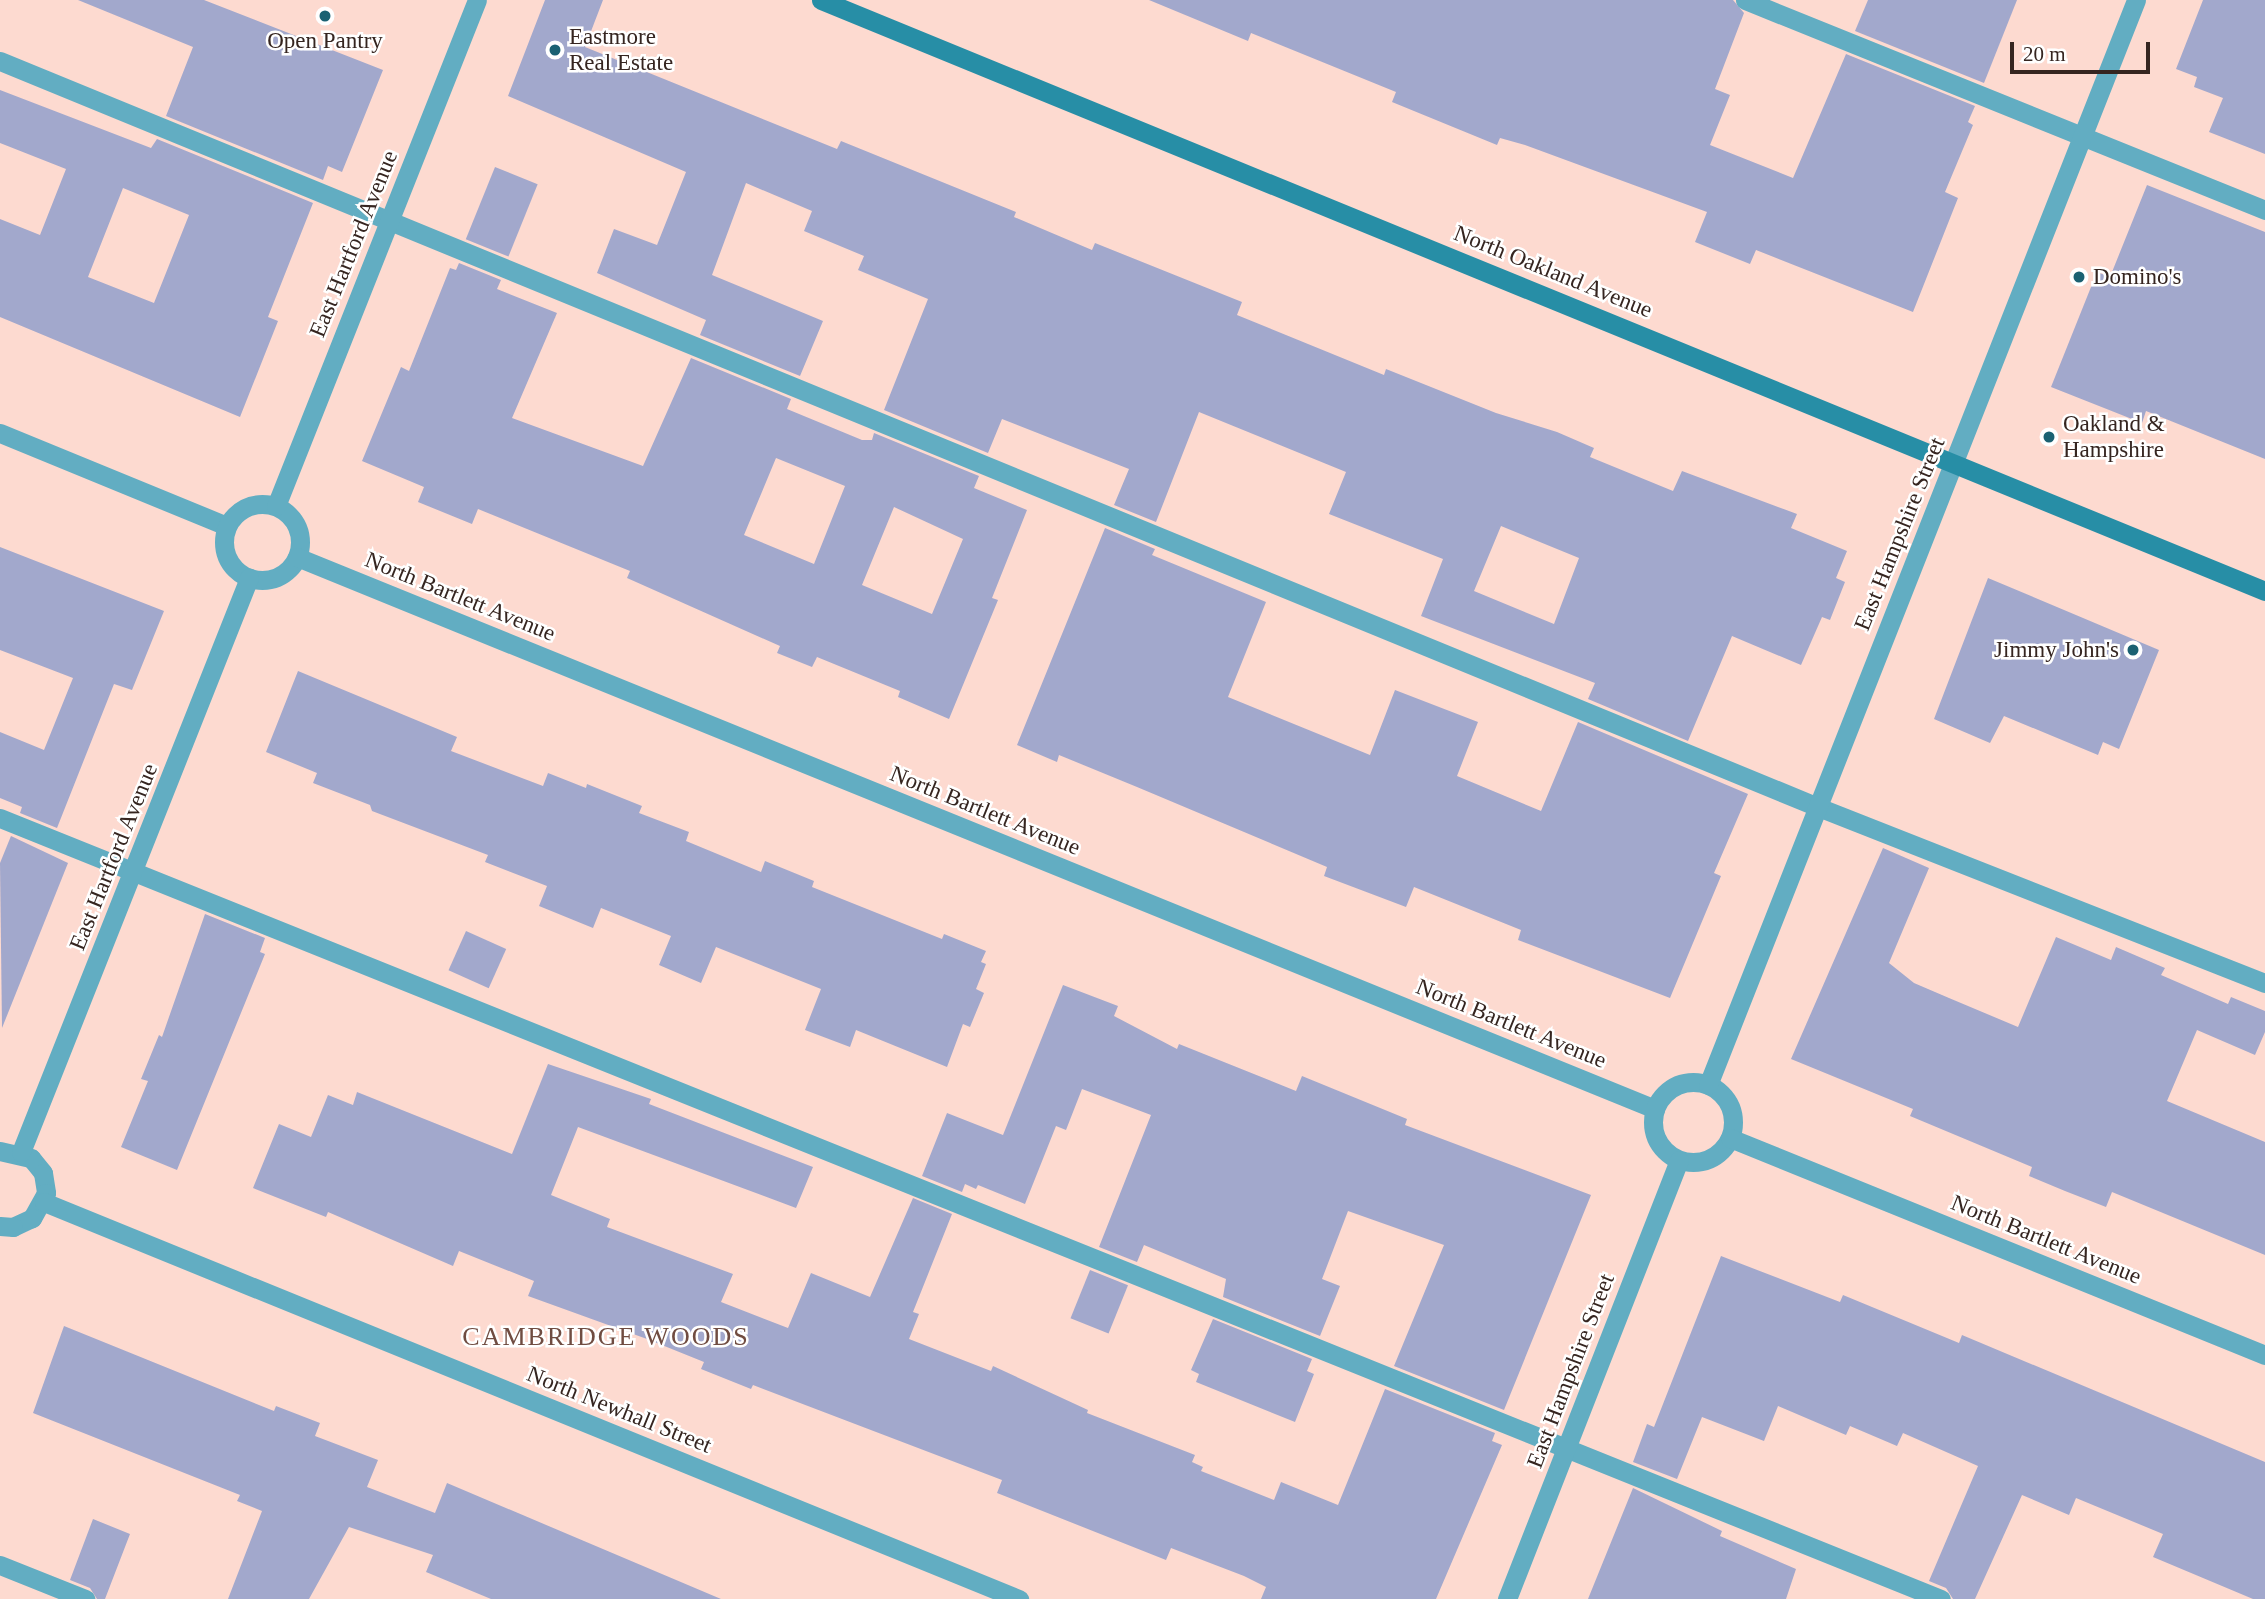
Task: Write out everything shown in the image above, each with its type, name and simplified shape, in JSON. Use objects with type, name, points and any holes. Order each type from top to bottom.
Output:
[{"type":"main road","name":"North Oakland Avenue","points":[[821,0],[2265,591]]},
{"type":"street","name":"East Hartford Avenue","points":[[276,506],[477,0]]},
{"type":"street","points":[[1745,0],[2265,210]]},
{"type":"street","name":"East Hampshire Street","points":[[1708,1085],[2136,0]]},
{"type":"street","points":[[0,61],[1818,807],[2265,984]]},
{"type":"street","points":[[0,433],[227,526]]},
{"type":"street","points":[[248,506],[276,506],[298,527],[297,557],[272,579],[249,578],[230,563],[225,551],[227,526],[248,506]]},
{"type":"street","name":"North Bartlett Avenue","points":[[297,557],[1655,1109]]},
{"type":"street","name":"East Hartford Avenue","points":[[21,1152],[136,869],[249,578]]},
{"type":"street","points":[[0,818],[136,869],[1941,1599]]},
{"type":"street","points":[[1680,1084],[1708,1085],[1728,1102],[1733,1123],[1730,1138],[1711,1158],[1679,1160],[1656,1139],[1655,1109],[1662,1097],[1680,1084]]},
{"type":"street","name":"North Bartlett Avenue","points":[[1730,1138],[2265,1355]]},
{"type":"street","points":[[0,1151],[21,1152],[43,1174],[44,1202],[23,1223],[0,1226]]},
{"type":"street","name":"East Hampshire Street","points":[[1507,1599],[1679,1160]]},
{"type":"street","name":"North Newhall Street","points":[[44,1202],[1020,1599]]},
{"type":"street","points":[[0,1564],[85,1599]]},
{"type":"building","points":[[78,0],[204,0],[383,70],[342,172],[328,166],[323,180],[166,116],[193,47]]},
{"type":"building","points":[[545,0],[603,0],[585,47],[837,149],[841,141],[1016,212],[1014,217],[1092,250],[1095,243],[1242,302],[1237,315],[1384,375],[1386,369],[1496,413],[1557,432],[1594,448],[1590,457],[1673,491],[1682,471],[1797,514],[1791,528],[1847,551],[1836,578],[1845,582],[1830,620],[1822,617],[1801,665],[1732,636],[1688,741],[1588,699],[1595,683],[1421,616],[1443,559],[1329,514],[1346,472],[1199,412],[1156,522],[1114,505],[1129,469],[1002,419],[988,453],[884,410],[928,299],[858,270],[864,256],[804,231],[812,211],[746,183],[712,275],[823,321],[800,376],[700,335],[706,320],[597,273],[614,229],[657,245],[686,172],[508,96]],"holes":[[[1501,526],[1579,558],[1554,624],[1474,591]]]},
{"type":"building","points":[[1149,0],[1733,0],[1744,13],[1715,89],[1730,95],[1710,145],[1793,178],[1846,54],[1975,106],[1968,122],[1973,125],[1945,192],[1958,198],[1913,312],[1756,250],[1750,264],[1695,242],[1707,212],[1525,145],[1500,138],[1497,145],[1392,102],[1396,92],[1251,33],[1248,41]]},
{"type":"building","points":[[1868,0],[2017,0],[1984,83],[1855,31]]},
{"type":"building","points":[[2203,0],[2265,0],[2265,154],[2209,132],[2223,98],[2194,87],[2197,77],[2176,69]]},
{"type":"building","points":[[0,90],[151,148],[157,139],[313,203],[268,317],[278,321],[240,417],[0,317],[0,219],[40,235],[66,169],[0,143]],"holes":[[[123,188],[189,215],[154,303],[88,277]]]},
{"type":"building","points":[[495,167],[538,184],[508,257],[466,239]]},
{"type":"building","points":[[2147,185],[2265,232],[2265,459],[2146,411],[2142,423],[2051,387],[2097,272],[2110,277]]},
{"type":"building","points":[[459,263],[501,280],[497,289],[557,313],[512,418],[643,466],[691,358],[791,399],[787,409],[862,440],[872,440],[874,433],[979,476],[974,488],[1027,510],[992,598],[998,600],[949,719],[898,697],[900,691],[817,657],[812,667],[777,653],[780,646],[627,578],[630,571],[478,509],[472,524],[418,502],[424,487],[362,461],[401,367],[409,371],[450,268],[456,270]],"holes":[[[776,458],[845,486],[814,564],[744,535]],[[894,507],[963,539],[932,614],[862,585]]]},
{"type":"building","points":[[1105,528],[1155,549],[1152,555],[1266,602],[1228,697],[1370,755],[1395,690],[1478,722],[1457,776],[1541,811],[1578,722],[1748,794],[1714,873],[1721,876],[1670,998],[1518,940],[1521,930],[1414,887],[1406,907],[1324,876],[1327,867],[1059,755],[1057,762],[1017,745]]},
{"type":"building","points":[[0,547],[164,611],[132,690],[114,684],[57,828],[20,813],[22,807],[0,798],[0,732],[44,750],[73,678],[0,650]]},
{"type":"building","points":[[1988,578],[2159,650],[2119,749],[2103,742],[2098,755],[2004,716],[1990,743],[1934,719]]},
{"type":"building","points":[[298,671],[457,737],[451,751],[543,786],[548,773],[586,788],[587,784],[642,806],[639,813],[689,832],[686,841],[761,872],[765,861],[814,881],[812,887],[942,939],[944,934],[986,951],[981,962],[986,964],[976,989],[984,993],[970,1027],[963,1024],[947,1067],[856,1030],[850,1047],[805,1030],[821,989],[716,947],[701,983],[659,965],[671,936],[601,908],[593,928],[539,906],[547,886],[485,862],[488,855],[372,811],[370,805],[313,783],[317,773],[266,752]]},
{"type":"building","points":[[11,836],[68,863],[2,1028],[0,863]]},
{"type":"building","points":[[1883,848],[1929,868],[1889,963],[1914,983],[1949,998],[2018,1027],[2056,937],[2111,960],[2116,947],[2165,968],[2161,975],[2228,1004],[2231,997],[2265,1011],[2265,1032],[2255,1055],[2197,1030],[2167,1101],[2265,1142],[2265,1255],[2112,1192],[2106,1207],[2065,1191],[2029,1176],[2032,1167],[1910,1116],[1913,1109],[1791,1059]]},
{"type":"building","points":[[205,914],[265,938],[260,952],[265,954],[177,1170],[121,1147],[148,1081],[141,1079],[159,1035],[162,1037]]},
{"type":"building","points":[[466,931],[506,949],[489,988],[449,970]]},
{"type":"building","points":[[1063,985],[1118,1006],[1114,1016],[1177,1049],[1179,1044],[1296,1091],[1302,1076],[1407,1119],[1405,1125],[1591,1195],[1504,1410],[1394,1366],[1444,1245],[1348,1211],[1322,1279],[1340,1286],[1320,1336],[1223,1297],[1226,1279],[1144,1245],[1137,1262],[1099,1247],[1151,1115],[1082,1089],[1066,1130],[1056,1126],[1025,1204],[978,1185],[976,1189],[965,1184],[962,1192],[922,1176],[947,1113],[1003,1135]]},
{"type":"building","points":[[548,1064],[651,1099],[649,1104],[813,1167],[796,1208],[578,1127],[551,1195],[610,1219],[607,1227],[733,1274],[721,1302],[788,1328],[811,1273],[870,1297],[913,1198],[952,1214],[913,1312],[919,1314],[909,1339],[991,1371],[993,1366],[1088,1410],[1087,1413],[1195,1455],[1192,1462],[1203,1467],[1201,1471],[1274,1500],[1281,1482],[1338,1505],[1385,1389],[1495,1433],[1492,1441],[1502,1445],[1436,1599],[1261,1599],[1266,1587],[1244,1576],[1171,1548],[1166,1560],[997,1493],[1002,1480],[753,1385],[751,1389],[701,1369],[704,1362],[528,1296],[534,1281],[459,1251],[453,1266],[328,1212],[326,1217],[253,1188],[279,1124],[311,1137],[328,1095],[353,1105],[357,1092],[512,1154]]},
{"type":"building","points":[[1721,1256],[1840,1302],[1843,1295],[1959,1343],[1962,1335],[2265,1462],[2265,1599],[2253,1599],[2153,1557],[2163,1534],[2076,1498],[2069,1515],[2022,1495],[1975,1599],[1953,1599],[1946,1588],[1929,1581],[1978,1466],[1903,1433],[1897,1446],[1850,1426],[1846,1435],[1778,1406],[1764,1441],[1702,1417],[1677,1479],[1633,1462],[1647,1424],[1654,1427]]},
{"type":"building","points":[[1090,1270],[1128,1285],[1109,1334],[1071,1318]]},
{"type":"building","points":[[1213,1319],[1312,1359],[1307,1371],[1314,1374],[1295,1422],[1196,1382],[1199,1374],[1191,1370]]},
{"type":"building","points":[[64,1326],[274,1411],[276,1406],[320,1423],[315,1436],[378,1460],[367,1487],[435,1513],[447,1483],[721,1599],[491,1599],[426,1572],[433,1555],[349,1527],[309,1599],[228,1599],[262,1511],[237,1501],[240,1495],[33,1413]]},
{"type":"building","points":[[1633,1488],[1722,1531],[1720,1536],[1796,1569],[1786,1599],[1588,1599]]},
{"type":"building","points":[[93,1519],[130,1534],[105,1599],[97,1599],[90,1588],[70,1580]]},
{"type":"place","name":"Open Pantry","points":[[325,16]]},
{"type":"place","name":"Eastmore Real Estate","points":[[555,50]]},
{"type":"place","name":"Domino's","points":[[2079,277]]},
{"type":"place","name":"Oakland & Hampshire","points":[[2049,437]]},
{"type":"place","name":"Jimmy John's","points":[[2133,650]]},
{"type":"district","name":"CAMBRIDGE WOODS","points":[[606,1337]]}]
